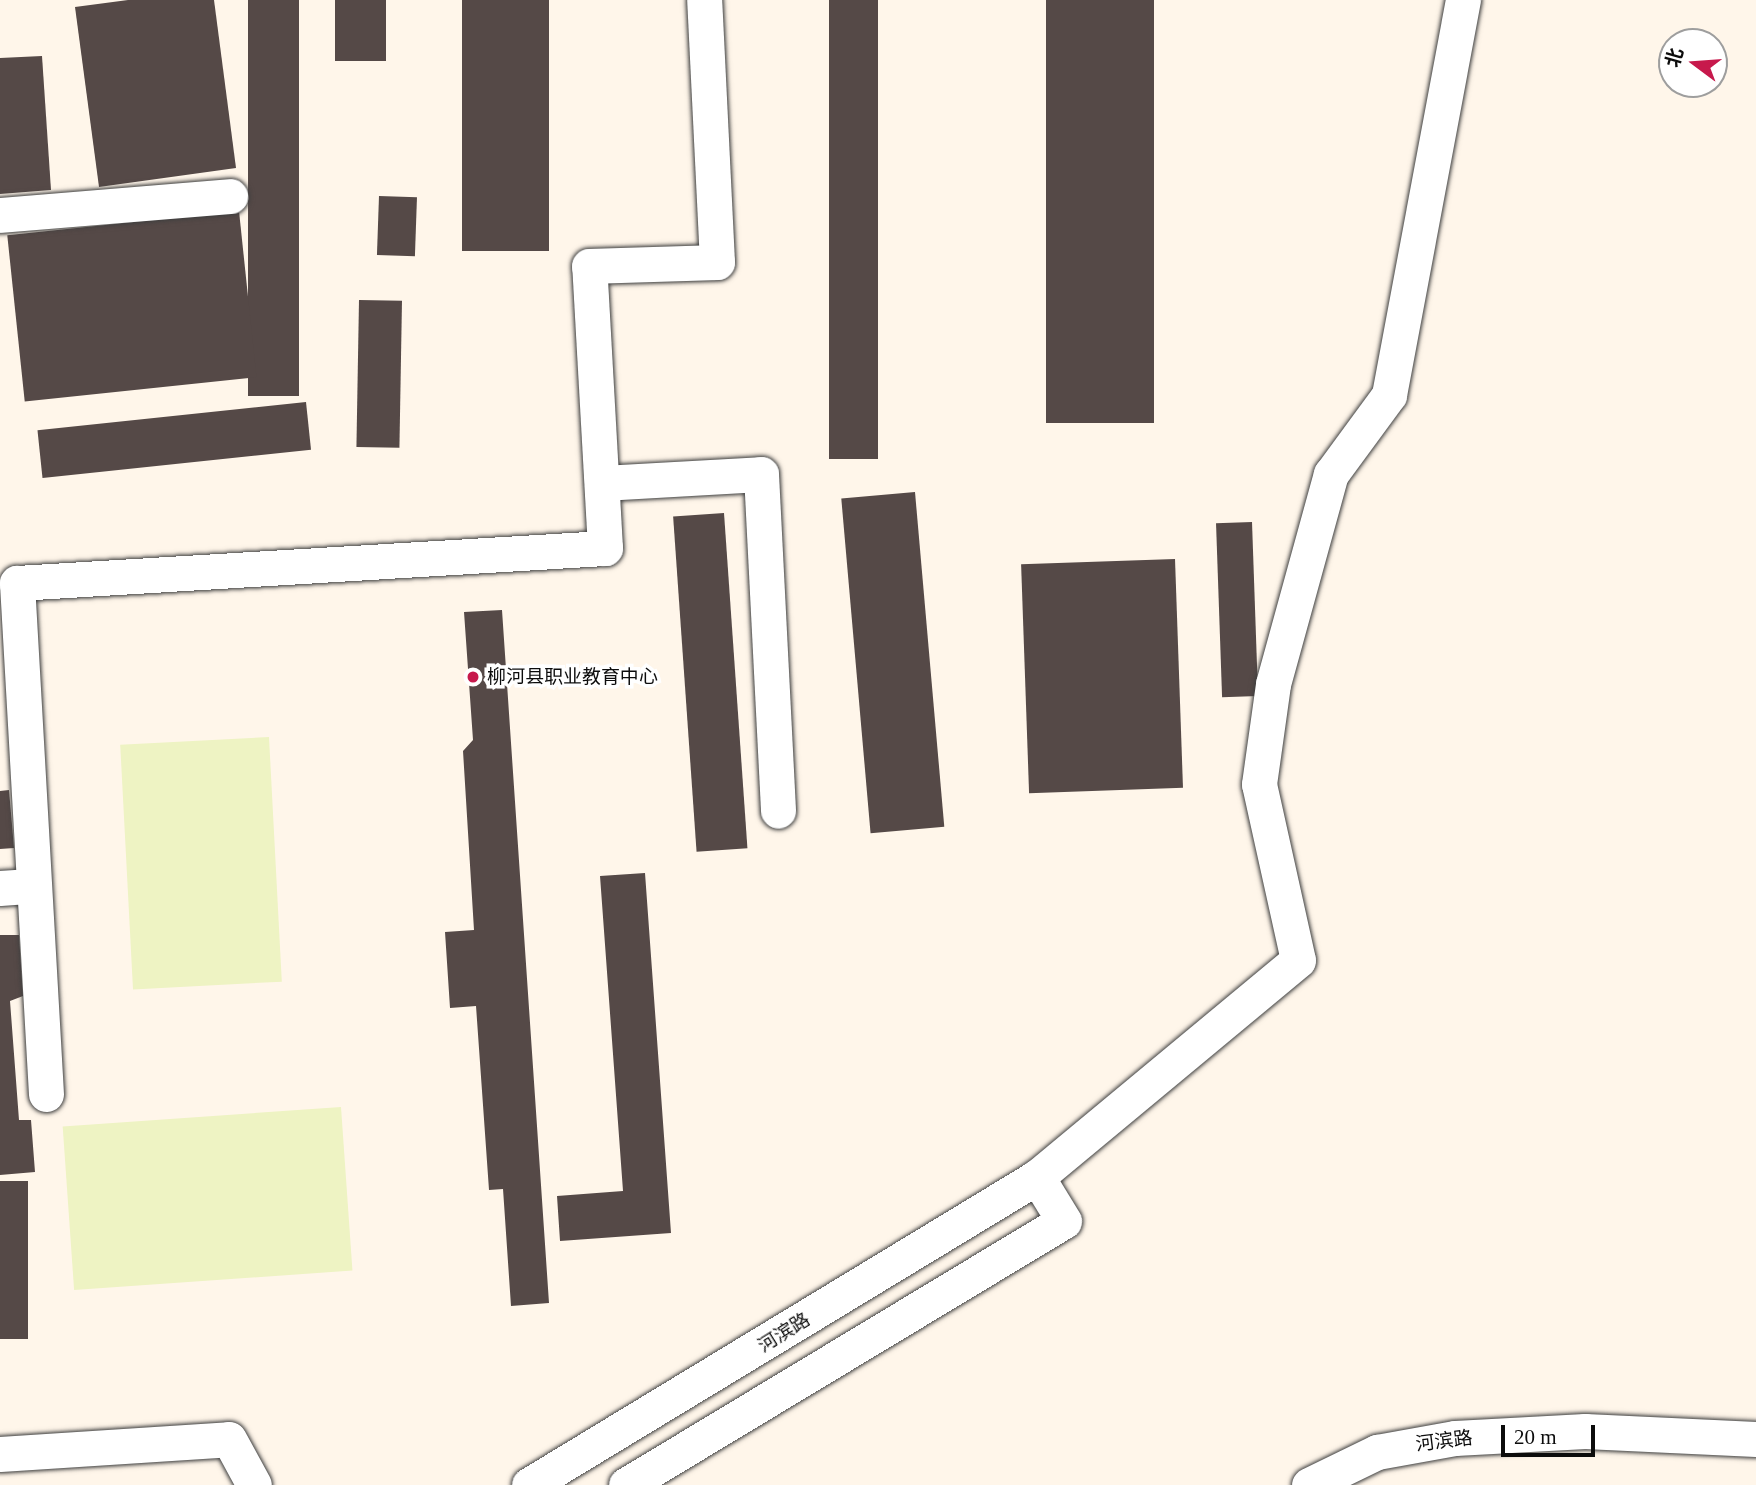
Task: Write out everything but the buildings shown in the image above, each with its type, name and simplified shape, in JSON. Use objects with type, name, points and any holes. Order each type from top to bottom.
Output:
[{"type":"street","points":[[46,1094],[17,583],[605,548],[589,266],[717,262],[704,0]]},
{"type":"street","name":"河滨路","points":[[529,1485],[1037,1177],[1298,960],[1259,785],[1273,684],[1331,474],[1389,395],[1463,0]]},
{"type":"street","points":[[0,215],[230,196]]},
{"type":"street","points":[[602,483],[761,474],[778,811]]},
{"type":"street","points":[[626,1485],[1065,1221],[1037,1177]]},
{"type":"street","name":"河滨路","points":[[1309,1485],[1377,1451],[1455,1438],[1585,1431],[1756,1438]]},
{"type":"street","points":[[0,1454],[229,1439],[254,1485]]},
{"type":"green space","points":[[269,737],[282,982],[133,989],[120,745]]},
{"type":"green space","points":[[341,1107],[352,1271],[74,1290],[63,1126]]},
{"type":"place","name":"柳河县职业教育中心","points":[[473,677]]}]
